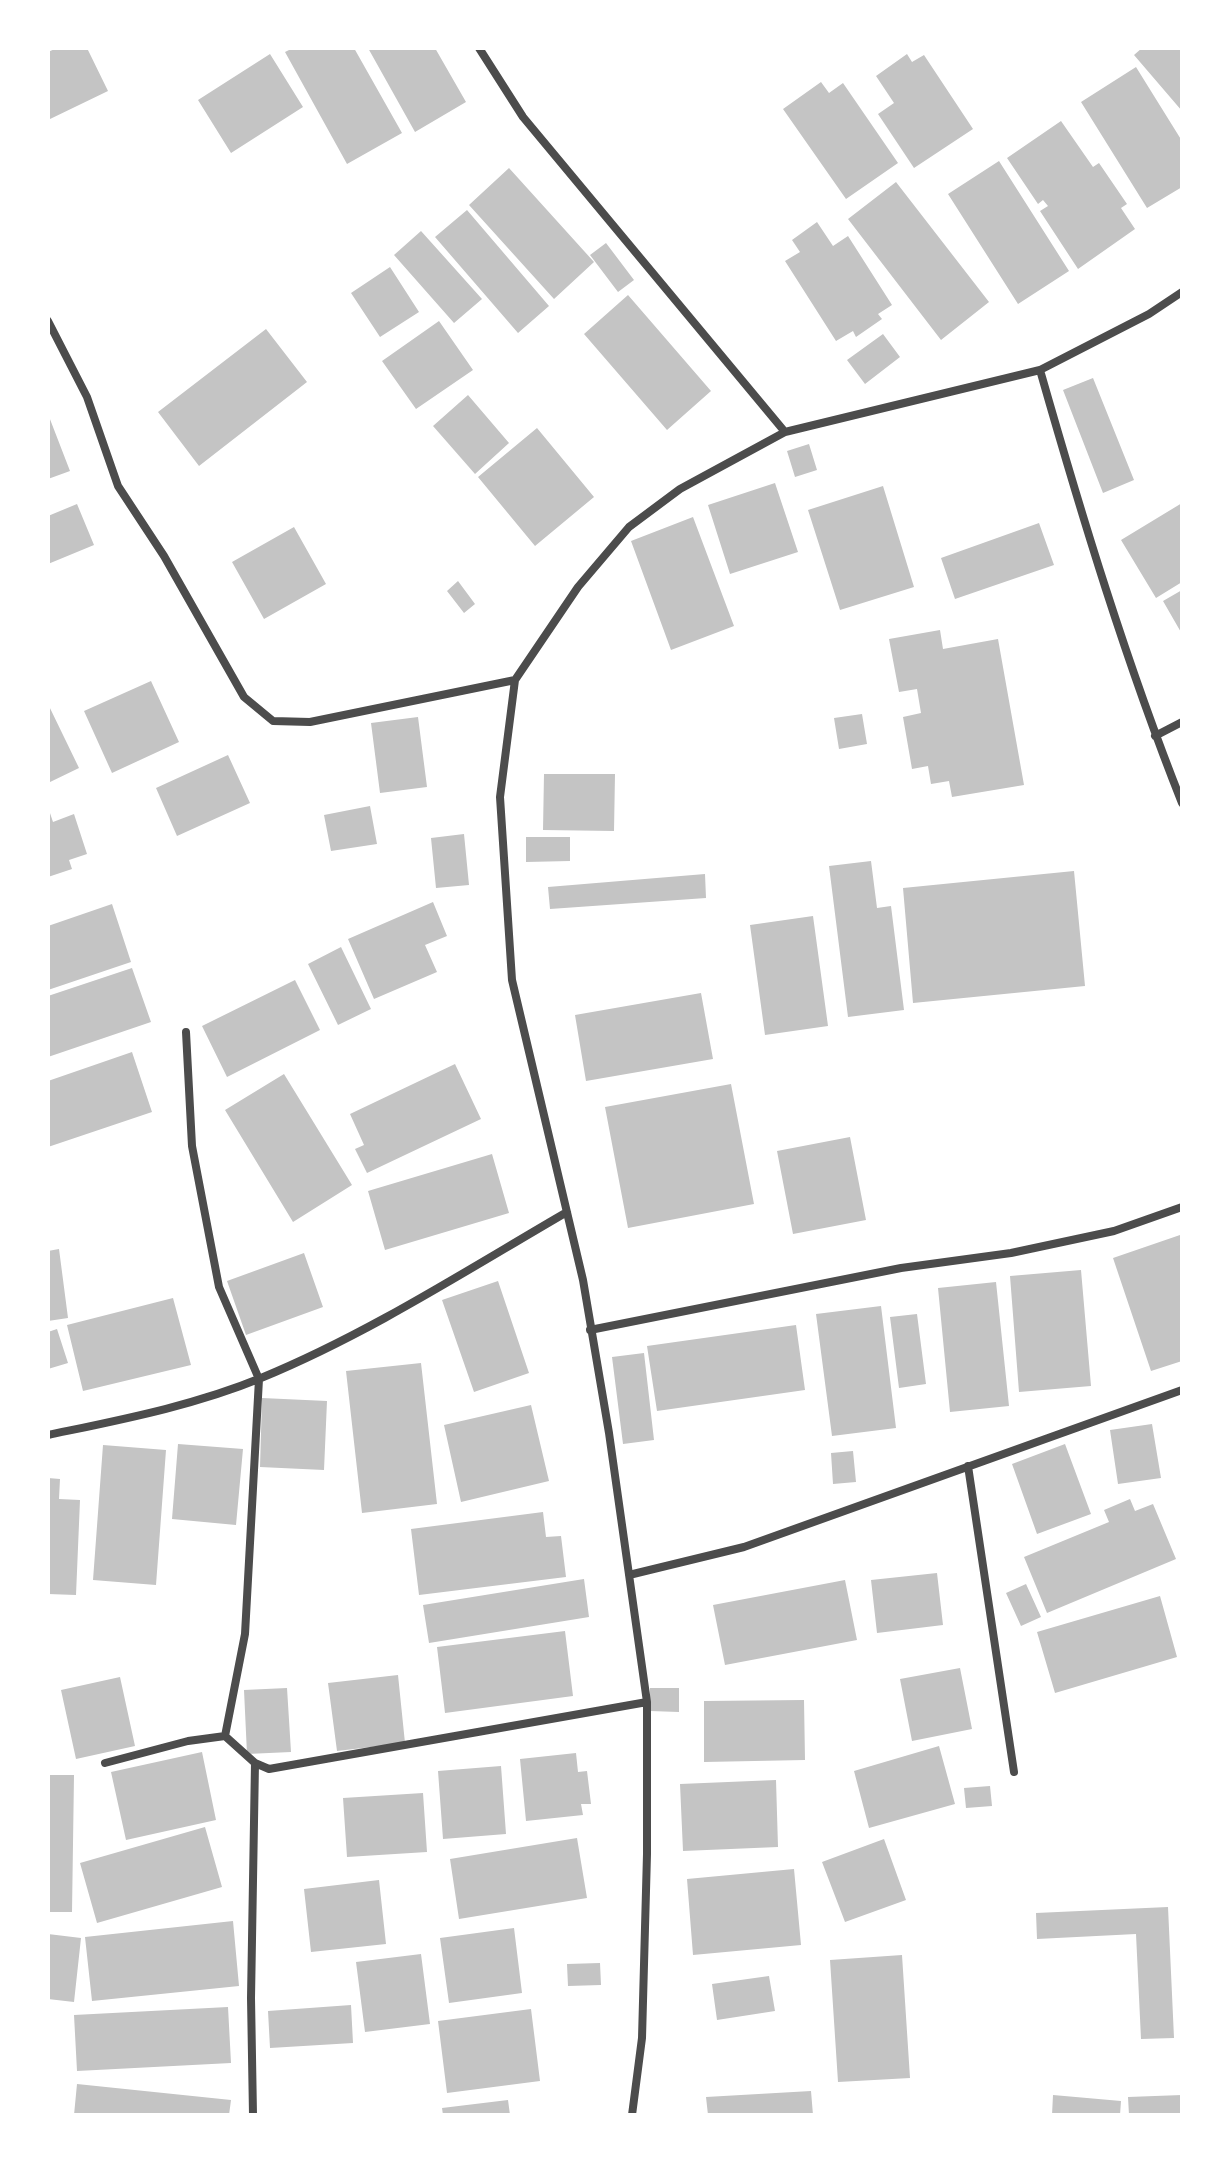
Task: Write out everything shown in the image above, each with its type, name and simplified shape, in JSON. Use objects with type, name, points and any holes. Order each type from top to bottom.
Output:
[{"type":"street","points":[[479,48],[523,117],[785,432]]},
{"type":"street","points":[[632,2115],[642,2038],[647,1702],[609,1433],[583,1280],[512,980],[500,797],[515,680],[578,587],[629,527],[680,489],[785,432],[1040,370],[1149,314],[1182,292]]},
{"type":"street","points":[[48,321],[87,397],[118,486],[164,556],[244,697],[273,721],[310,722],[515,680]]},
{"type":"street","points":[[1040,370],[1097,566],[1155,736],[1182,803]]},
{"type":"street","points":[[1155,736],[1182,722]]},
{"type":"street","points":[[186,1032],[192,1146],[219,1287],[259,1379],[245,1634],[225,1736]]},
{"type":"street","points":[[590,1330],[901,1268],[1011,1253],[1114,1231],[1182,1207]]},
{"type":"street","points":[[48,1435],[151,1413],[259,1379],[354,1335],[567,1212]]},
{"type":"street","points":[[629,1575],[744,1547],[1182,1390]]},
{"type":"street","points":[[968,1466],[1014,1772]]},
{"type":"street","points":[[105,1763],[188,1741],[225,1736],[255,1763],[269,1769],[647,1702]]},
{"type":"street","points":[[253,2115],[251,1998],[255,1763]]},
{"type":"building","points":[[57,48],[87,48],[108,91],[48,120],[48,52]]},
{"type":"building","points":[[293,48],[354,48],[402,133],[347,164],[285,52]]},
{"type":"building","points":[[368,48],[435,48],[466,102],[415,132]]},
{"type":"building","points":[[1142,48],[1182,48],[1182,111],[1134,55]]},
{"type":"building","points":[[270,54],[303,107],[231,153],[198,100]]},
{"type":"building","points":[[907,54],[912,62],[924,55],[973,129],[914,168],[878,114],[894,103],[876,76]]},
{"type":"building","points":[[1136,67],[1182,141],[1182,187],[1147,208],[1081,102]]},
{"type":"building","points":[[821,82],[829,93],[843,83],[898,163],[846,199],[783,109]]},
{"type":"building","points":[[1061,121],[1093,167],[1099,163],[1127,204],[1121,208],[1135,229],[1078,269],[1040,211],[1048,206],[1043,200],[1038,204],[1007,158]]},
{"type":"building","points":[[999,161],[1069,271],[1018,304],[948,194]]},
{"type":"building","points":[[509,168],[594,262],[554,299],[469,205]]},
{"type":"building","points":[[896,182],[989,302],[941,340],[848,219]]},
{"type":"building","points":[[467,210],[549,306],[518,333],[435,237]]},
{"type":"building","points":[[817,222],[833,246],[848,236],[892,305],[878,314],[882,319],[856,337],[853,331],[836,341],[785,261],[800,252],[792,240]]},
{"type":"building","points":[[421,231],[482,299],[454,323],[394,255]]},
{"type":"building","points":[[606,243],[634,280],[618,292],[590,255]]},
{"type":"building","points":[[390,267],[419,312],[380,337],[351,293]]},
{"type":"building","points":[[628,295],[711,391],[667,430],[584,334]]},
{"type":"building","points":[[439,321],[473,370],[416,409],[382,361]]},
{"type":"building","points":[[266,329],[307,382],[199,466],[158,412]]},
{"type":"building","points":[[883,334],[900,357],[865,384],[847,360]]},
{"type":"building","points":[[1093,378],[1134,480],[1103,493],[1063,390]]},
{"type":"building","points":[[468,395],[509,443],[475,474],[433,426]]},
{"type":"building","points":[[48,414],[70,471],[48,479]]},
{"type":"building","points":[[537,428],[594,497],[535,546],[478,477]]},
{"type":"building","points":[[809,444],[817,470],[795,477],[787,451]]},
{"type":"building","points":[[775,483],[798,552],[730,574],[708,505]]},
{"type":"building","points":[[883,486],[914,587],[840,610],[808,510]]},
{"type":"building","points":[[1182,503],[1182,582],[1156,598],[1121,540]]},
{"type":"building","points":[[77,504],[94,545],[48,564],[48,516]]},
{"type":"building","points":[[693,517],[734,626],[671,650],[631,541]]},
{"type":"building","points":[[1039,523],[1054,565],[955,599],[941,558]]},
{"type":"building","points":[[294,527],[326,584],[264,619],[232,562]]},
{"type":"building","points":[[458,581],[475,604],[464,613],[447,591]]},
{"type":"building","points":[[1182,590],[1182,634],[1163,601]]},
{"type":"building","points":[[940,630],[943,649],[998,639],[1024,785],[952,797],[949,781],[931,784],[928,766],[912,769],[903,717],[921,713],[917,689],[899,692],[889,639]]},
{"type":"building","points":[[151,681],[179,742],[112,773],[84,711]]},
{"type":"building","points":[[48,704],[79,768],[48,783]]},
{"type":"building","points":[[862,714],[867,744],[839,749],[834,718]]},
{"type":"building","points":[[418,717],[427,787],[380,793],[371,723]]},
{"type":"building","points":[[228,755],[250,803],[177,836],[156,788]]},
{"type":"building","points":[[544,774],[615,774],[614,831],[543,830]]},
{"type":"building","points":[[370,806],[377,844],[331,851],[324,815]]},
{"type":"building","points":[[48,807],[53,822],[74,814],[87,854],[69,860],[72,869],[48,877]]},
{"type":"building","points":[[464,834],[469,885],[436,888],[431,838]]},
{"type":"building","points":[[526,837],[570,837],[570,861],[526,862]]},
{"type":"building","points":[[871,861],[877,908],[891,906],[904,1010],[848,1017],[829,866]]},
{"type":"building","points":[[1074,871],[1085,986],[913,1003],[903,888]]},
{"type":"building","points":[[705,874],[706,898],[550,909],[548,887]]},
{"type":"building","points":[[433,902],[447,936],[425,945],[437,972],[374,999],[348,939]]},
{"type":"building","points":[[112,904],[131,962],[48,990],[48,926]]},
{"type":"building","points":[[813,916],[828,1026],[765,1035],[750,925]]},
{"type":"building","points":[[341,947],[371,1009],[338,1025],[308,964]]},
{"type":"building","points":[[132,968],[151,1022],[48,1057],[48,996]]},
{"type":"building","points":[[295,980],[320,1030],[227,1077],[202,1026]]},
{"type":"building","points":[[701,993],[713,1059],[586,1081],[575,1015]]},
{"type":"building","points":[[132,1052],[152,1112],[48,1147],[48,1081]]},
{"type":"building","points":[[455,1064],[481,1119],[367,1173],[355,1149],[364,1145],[350,1114]]},
{"type":"building","points":[[284,1074],[352,1185],[293,1222],[225,1110]]},
{"type":"building","points":[[731,1084],[754,1204],[628,1228],[605,1107]]},
{"type":"building","points":[[850,1137],[866,1220],[793,1234],[777,1151]]},
{"type":"building","points":[[492,1154],[509,1213],[385,1250],[368,1191]]},
{"type":"building","points":[[1180,1235],[1182,1361],[1151,1371],[1113,1258]]},
{"type":"building","points":[[59,1249],[68,1318],[48,1321],[48,1251]]},
{"type":"building","points":[[304,1253],[323,1307],[246,1335],[227,1281]]},
{"type":"building","points":[[1081,1270],[1091,1386],[1019,1392],[1010,1276]]},
{"type":"building","points":[[498,1281],[529,1373],[474,1392],[442,1300]]},
{"type":"building","points":[[996,1282],[1009,1406],[950,1412],[938,1288]]},
{"type":"building","points":[[173,1298],[191,1365],[83,1391],[67,1325]]},
{"type":"building","points":[[881,1306],[896,1428],[832,1436],[816,1314]]},
{"type":"building","points":[[917,1314],[926,1384],[899,1388],[890,1317]]},
{"type":"building","points":[[796,1325],[805,1390],[657,1411],[647,1346]]},
{"type":"building","points":[[57,1329],[68,1363],[48,1369],[48,1332]]},
{"type":"building","points":[[644,1353],[654,1440],[623,1444],[612,1357]]},
{"type":"building","points":[[421,1363],[437,1504],[362,1513],[346,1371]]},
{"type":"building","points":[[262,1398],[327,1401],[324,1470],[260,1467]]},
{"type":"building","points":[[531,1405],[549,1481],[461,1502],[444,1425]]},
{"type":"building","points":[[1152,1424],[1161,1478],[1118,1484],[1110,1430]]},
{"type":"building","points":[[178,1444],[243,1449],[236,1525],[172,1519]]},
{"type":"building","points":[[1065,1444],[1091,1514],[1037,1534],[1012,1464]]},
{"type":"building","points":[[103,1445],[166,1450],[156,1585],[93,1580]]},
{"type":"building","points":[[853,1451],[856,1482],[833,1484],[831,1453]]},
{"type":"building","points":[[48,1478],[60,1479],[59,1499],[80,1500],[76,1595],[48,1594]]},
{"type":"building","points":[[1130,1499],[1135,1511],[1153,1504],[1176,1559],[1047,1613],[1024,1557],[1109,1522],[1104,1510]]},
{"type":"building","points":[[543,1512],[546,1537],[561,1536],[566,1577],[419,1595],[411,1529]]},
{"type":"building","points":[[937,1573],[943,1625],[877,1633],[871,1580]]},
{"type":"building","points":[[584,1579],[589,1617],[429,1643],[423,1605]]},
{"type":"building","points":[[845,1580],[857,1640],[725,1665],[713,1605]]},
{"type":"building","points":[[1026,1584],[1041,1617],[1021,1626],[1006,1593]]},
{"type":"building","points":[[1160,1596],[1177,1657],[1055,1693],[1037,1632]]},
{"type":"building","points":[[565,1631],[573,1696],[445,1713],[437,1647]]},
{"type":"building","points":[[960,1668],[972,1729],[912,1741],[900,1679]]},
{"type":"building","points":[[398,1675],[405,1743],[337,1751],[328,1683]]},
{"type":"building","points":[[120,1677],[135,1746],[76,1759],[61,1690]]},
{"type":"building","points":[[287,1688],[291,1752],[247,1754],[244,1690]]},
{"type":"building","points":[[650,1688],[679,1688],[679,1712],[650,1711]]},
{"type":"building","points":[[804,1700],[805,1760],[704,1762],[704,1701]]},
{"type":"building","points":[[939,1746],[955,1804],[869,1828],[854,1771]]},
{"type":"building","points":[[202,1752],[216,1820],[126,1840],[111,1772]]},
{"type":"building","points":[[576,1753],[578,1772],[587,1771],[591,1804],[581,1804],[583,1815],[526,1821],[520,1759]]},
{"type":"building","points":[[501,1766],[506,1834],[443,1839],[438,1771]]},
{"type":"building","points":[[48,1775],[74,1775],[72,1912],[48,1912]]},
{"type":"building","points":[[776,1780],[778,1847],[683,1851],[680,1784]]},
{"type":"building","points":[[990,1786],[992,1806],[966,1808],[964,1788]]},
{"type":"building","points":[[423,1793],[427,1852],[347,1857],[343,1798]]},
{"type":"building","points":[[205,1827],[222,1887],[97,1923],[80,1863]]},
{"type":"building","points":[[577,1838],[587,1898],[459,1919],[450,1859]]},
{"type":"building","points":[[884,1839],[906,1900],[845,1922],[822,1862]]},
{"type":"building","points":[[794,1869],[801,1945],[693,1955],[687,1879]]},
{"type":"building","points":[[379,1880],[386,1944],[311,1952],[304,1889]]},
{"type":"building","points":[[1168,1907],[1174,2038],[1141,2039],[1136,1934],[1037,1939],[1036,1913]]},
{"type":"building","points":[[233,1921],[239,1986],[92,2001],[85,1937]]},
{"type":"building","points":[[514,1928],[522,1993],[449,2003],[440,1938]]},
{"type":"building","points":[[48,1934],[81,1938],[74,2002],[48,1999]]},
{"type":"building","points":[[421,1954],[430,2024],[365,2032],[356,1962]]},
{"type":"building","points":[[902,1955],[910,2078],[838,2082],[830,1960]]},
{"type":"building","points":[[600,1963],[601,1985],[568,1986],[567,1964]]},
{"type":"building","points":[[769,1976],[775,2011],[717,2020],[712,1984]]},
{"type":"building","points":[[351,2005],[353,2043],[270,2048],[268,2011]]},
{"type":"building","points":[[228,2007],[231,2063],[77,2071],[74,2015]]},
{"type":"building","points":[[531,2009],[540,2081],[447,2093],[438,2021]]},
{"type":"building","points":[[77,2084],[231,2100],[229,2115],[74,2115]]},
{"type":"building","points":[[811,2091],[813,2115],[708,2115],[706,2097]]},
{"type":"building","points":[[1053,2095],[1121,2101],[1120,2115],[1052,2115]]},
{"type":"building","points":[[1182,2095],[1182,2115],[1129,2115],[1128,2097]]},
{"type":"building","points":[[508,2100],[510,2115],[443,2115],[442,2108]]}]
